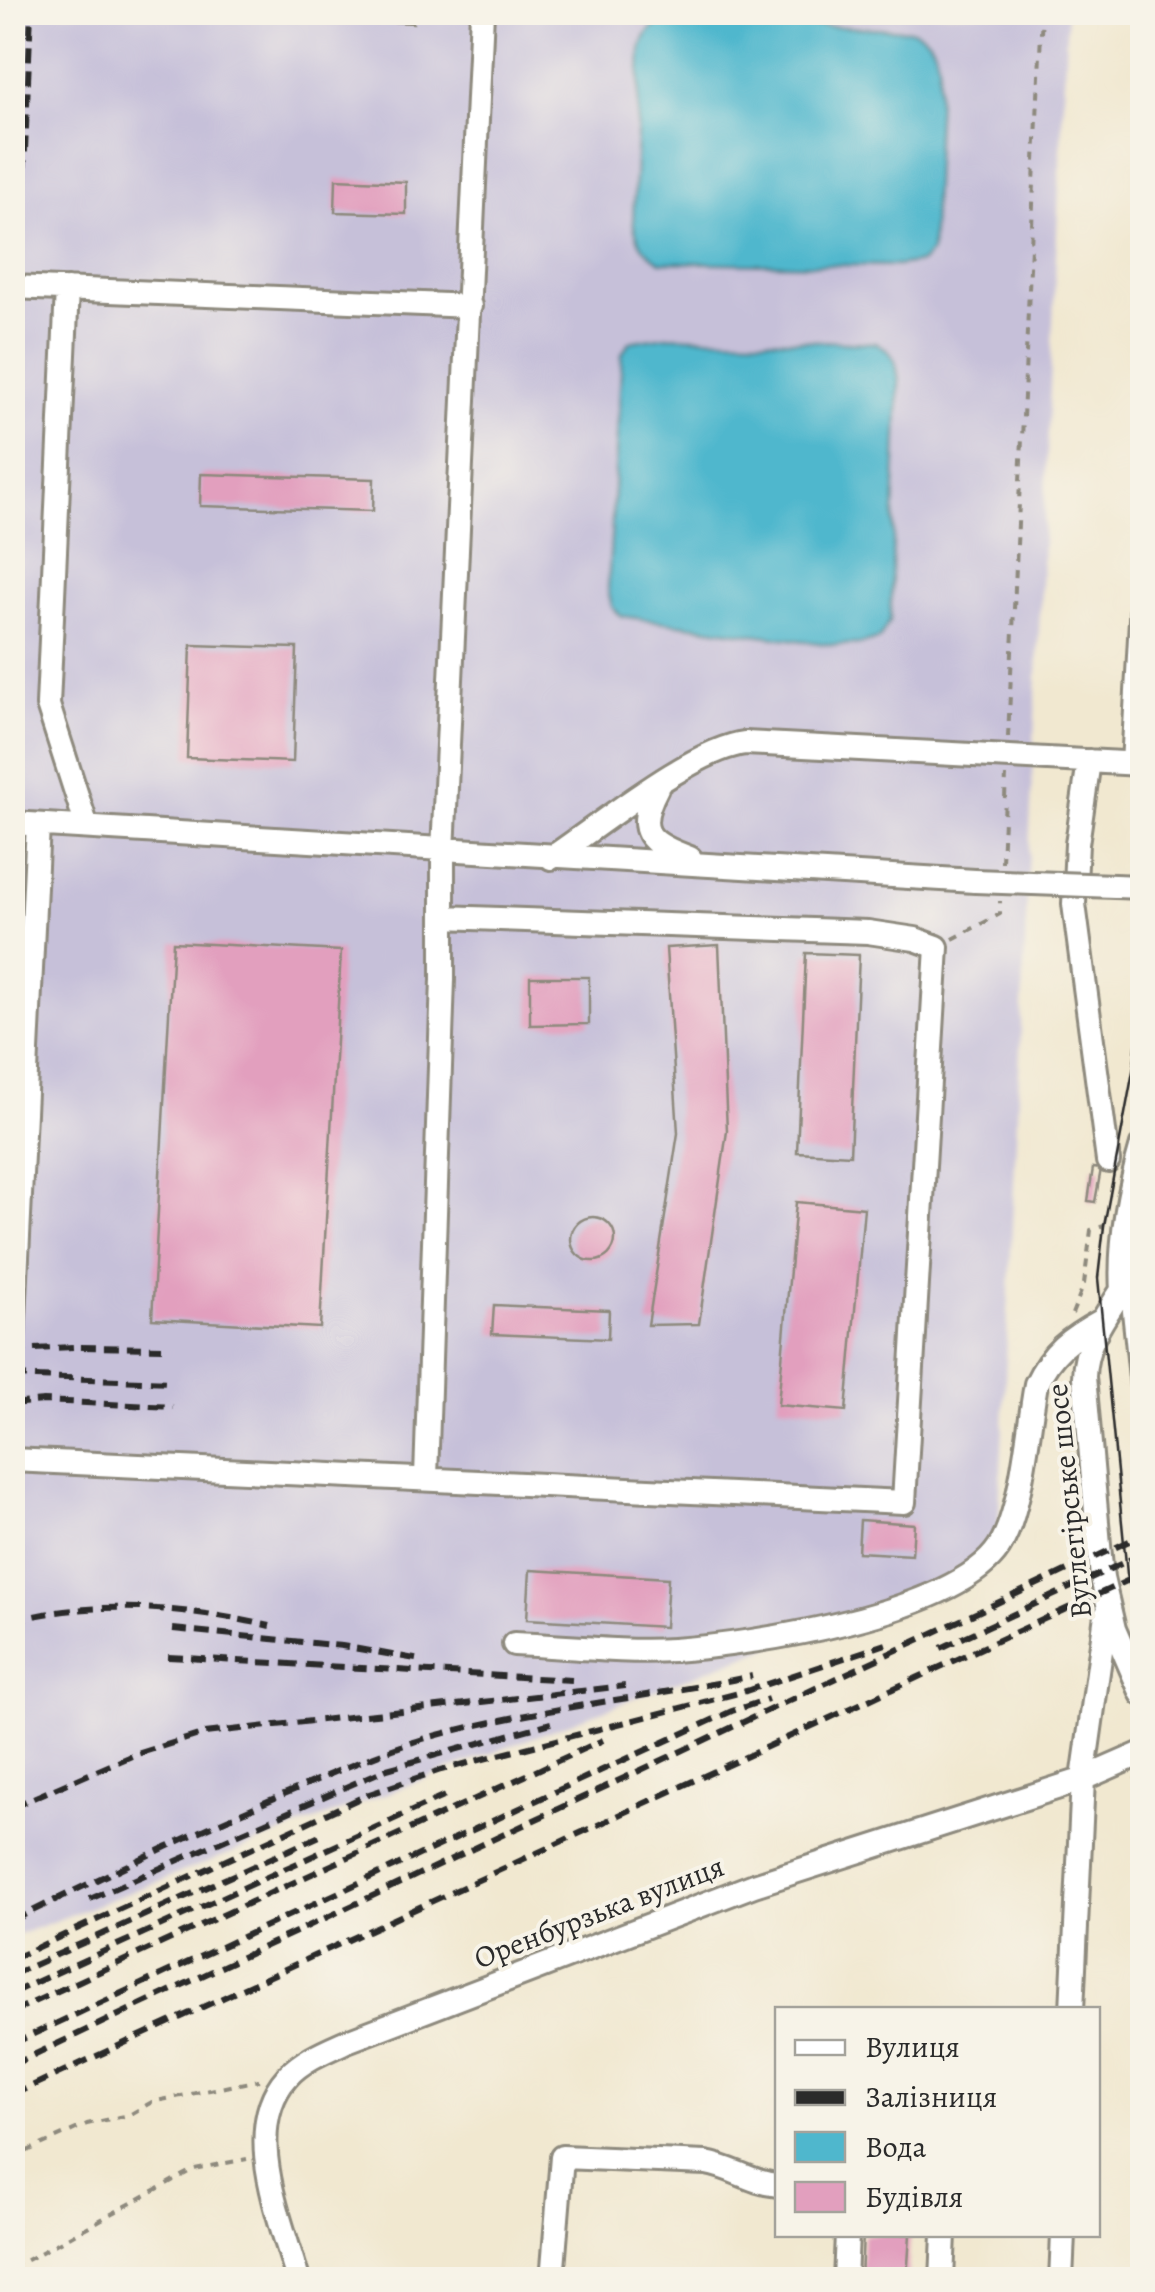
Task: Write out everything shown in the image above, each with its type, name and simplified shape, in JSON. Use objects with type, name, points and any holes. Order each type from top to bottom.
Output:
[{"type":"street","points":[[426,1478],[444,852],[482,12]]},
{"type":"street","points":[[12,287],[470,306]]},
{"type":"street","points":[[67,289],[48,704],[88,828]]},
{"type":"street","points":[[551,858],[711,752],[746,743],[1138,764],[1142,601]]},
{"type":"street","points":[[1089,762],[1077,844],[1074,904],[1108,1161]]},
{"type":"street","points":[[658,785],[646,808],[644,820],[649,835],[666,849],[712,867]]},
{"type":"street","points":[[12,823],[444,852],[975,882],[1142,887]]},
{"type":"street","points":[[12,1360],[38,825]]},
{"type":"street","points":[[12,1460],[904,1502],[937,947],[915,939],[868,932],[443,918]]},
{"type":"street","points":[[1122,1292],[1120,1262],[1126,1215],[1142,1146]]},
{"type":"street","points":[[1141,1262],[1134,1310],[1142,1386]]},
{"type":"street","name":"Вуглегірське шосе","points":[[1141,1262],[1088,1347],[1084,1378],[1107,1607],[1142,1694]]},
{"type":"street","points":[[514,1644],[669,1650],[733,1644],[851,1622],[924,1598],[977,1570],[994,1554],[1007,1533],[1036,1384],[1056,1350],[1069,1338],[1101,1321]]},
{"type":"street","points":[[1072,2007],[1083,1779],[1107,1607]]},
{"type":"street","name":"Оренбурзька вулиця","points":[[289,2074],[347,2041],[754,1886],[1083,1779],[1142,1753]]},
{"type":"street","points":[[289,2074],[275,2092],[264,2156],[298,2280]]},
{"type":"street","points":[[552,2280],[562,2156],[706,2163],[752,2182],[775,2185]]},
{"type":"street","points":[[845,2280],[847,2237]]},
{"type":"street","points":[[942,2280],[944,2237]]},
{"type":"street","points":[[1061,2280],[1063,2237]]},
{"type":"path","points":[[1001,875],[1042,12]]},
{"type":"path","points":[[937,947],[1000,914],[1000,894]]},
{"type":"path","points":[[1056,1350],[1084,1284],[1092,1230],[1104,1226]]},
{"type":"path","points":[[12,2158],[87,2124],[129,2114],[152,2102],[289,2074]]},
{"type":"path","points":[[12,2268],[194,2168],[264,2156]]},
{"type":"shaded area","points":[[13,13],[1067,13],[997,1559],[13,1937]]},
{"type":"water","points":[[671,19],[913,30],[926,37],[935,51],[939,72],[931,252],[921,262],[897,266],[661,262],[650,254],[639,240],[633,221],[641,50],[651,30]]},
{"type":"water","points":[[665,336],[876,343],[891,354],[899,384],[890,621],[879,639],[833,645],[621,616],[612,607],[608,589],[622,354],[629,342]]},
{"type":"building","points":[[273,12],[413,12],[413,23],[273,16]]},
{"type":"building","points":[[336,179],[406,182],[406,214],[335,212]]},
{"type":"building","points":[[201,474],[374,479],[373,511],[200,506]]},
{"type":"building","points":[[191,645],[297,648],[293,762],[187,758]]},
{"type":"building","points":[[173,942],[341,951],[320,1328],[152,1319]]},
{"type":"building","points":[[719,945],[727,1131],[699,1324],[648,1325],[678,1133],[666,948]]},
{"type":"building","points":[[806,953],[859,955],[850,1155],[797,1152]]},
{"type":"building","points":[[530,977],[589,977],[589,1024],[530,1025]]},
{"type":"building","points":[[1093,1168],[1101,1169],[1095,1202],[1088,1201]]},
{"type":"building","points":[[796,1202],[864,1208],[846,1411],[778,1405]]},
{"type":"building","points":[[593,1217],[609,1223],[615,1239],[609,1255],[593,1261],[577,1255],[571,1239],[577,1223]]},
{"type":"building","points":[[494,1305],[609,1310],[608,1339],[492,1334]]},
{"type":"building","points":[[860,1520],[914,1524],[912,1555],[858,1552]]},
{"type":"building","points":[[530,1570],[668,1578],[665,1627],[527,1619]]},
{"type":"building","points":[[863,2237],[910,2237],[907,2280],[861,2280]]},
{"type":"tram line","points":[[1142,988],[1134,1066],[1098,1278],[1127,1574],[1142,1632]]},
{"type":"railway","points":[[12,451],[31,12]]},
{"type":"railway","points":[[12,1350],[162,1348]]},
{"type":"railway","points":[[12,1376],[169,1382]]},
{"type":"railway","points":[[12,1404],[44,1401],[173,1407]]},
{"type":"railway","points":[[12,2065],[1142,1535]]},
{"type":"railway","points":[[941,1648],[1142,1554]]},
{"type":"railway","points":[[12,2095],[1142,1574]]},
{"type":"railway","points":[[12,1621],[76,1610],[141,1608],[207,1614],[270,1626]]},
{"type":"railway","points":[[173,1629],[342,1646],[421,1660]]},
{"type":"railway","points":[[12,1959],[369,1794],[441,1770],[746,1691],[886,1644]]},
{"type":"railway","points":[[168,1657],[572,1680]]},
{"type":"railway","points":[[12,1921],[219,1823],[406,1745],[505,1719],[752,1676]]},
{"type":"railway","points":[[12,1807],[134,1755],[205,1733],[625,1686]]},
{"type":"railway","points":[[12,2044],[589,1776],[732,1711],[768,1699]]},
{"type":"railway","points":[[90,1899],[387,1769],[551,1723]]},
{"type":"railway","points":[[12,2012],[603,1740]]},
{"type":"railway","points":[[12,1993],[449,1794]]},
{"type":"railway","points":[[12,1975],[322,1835]]}]
